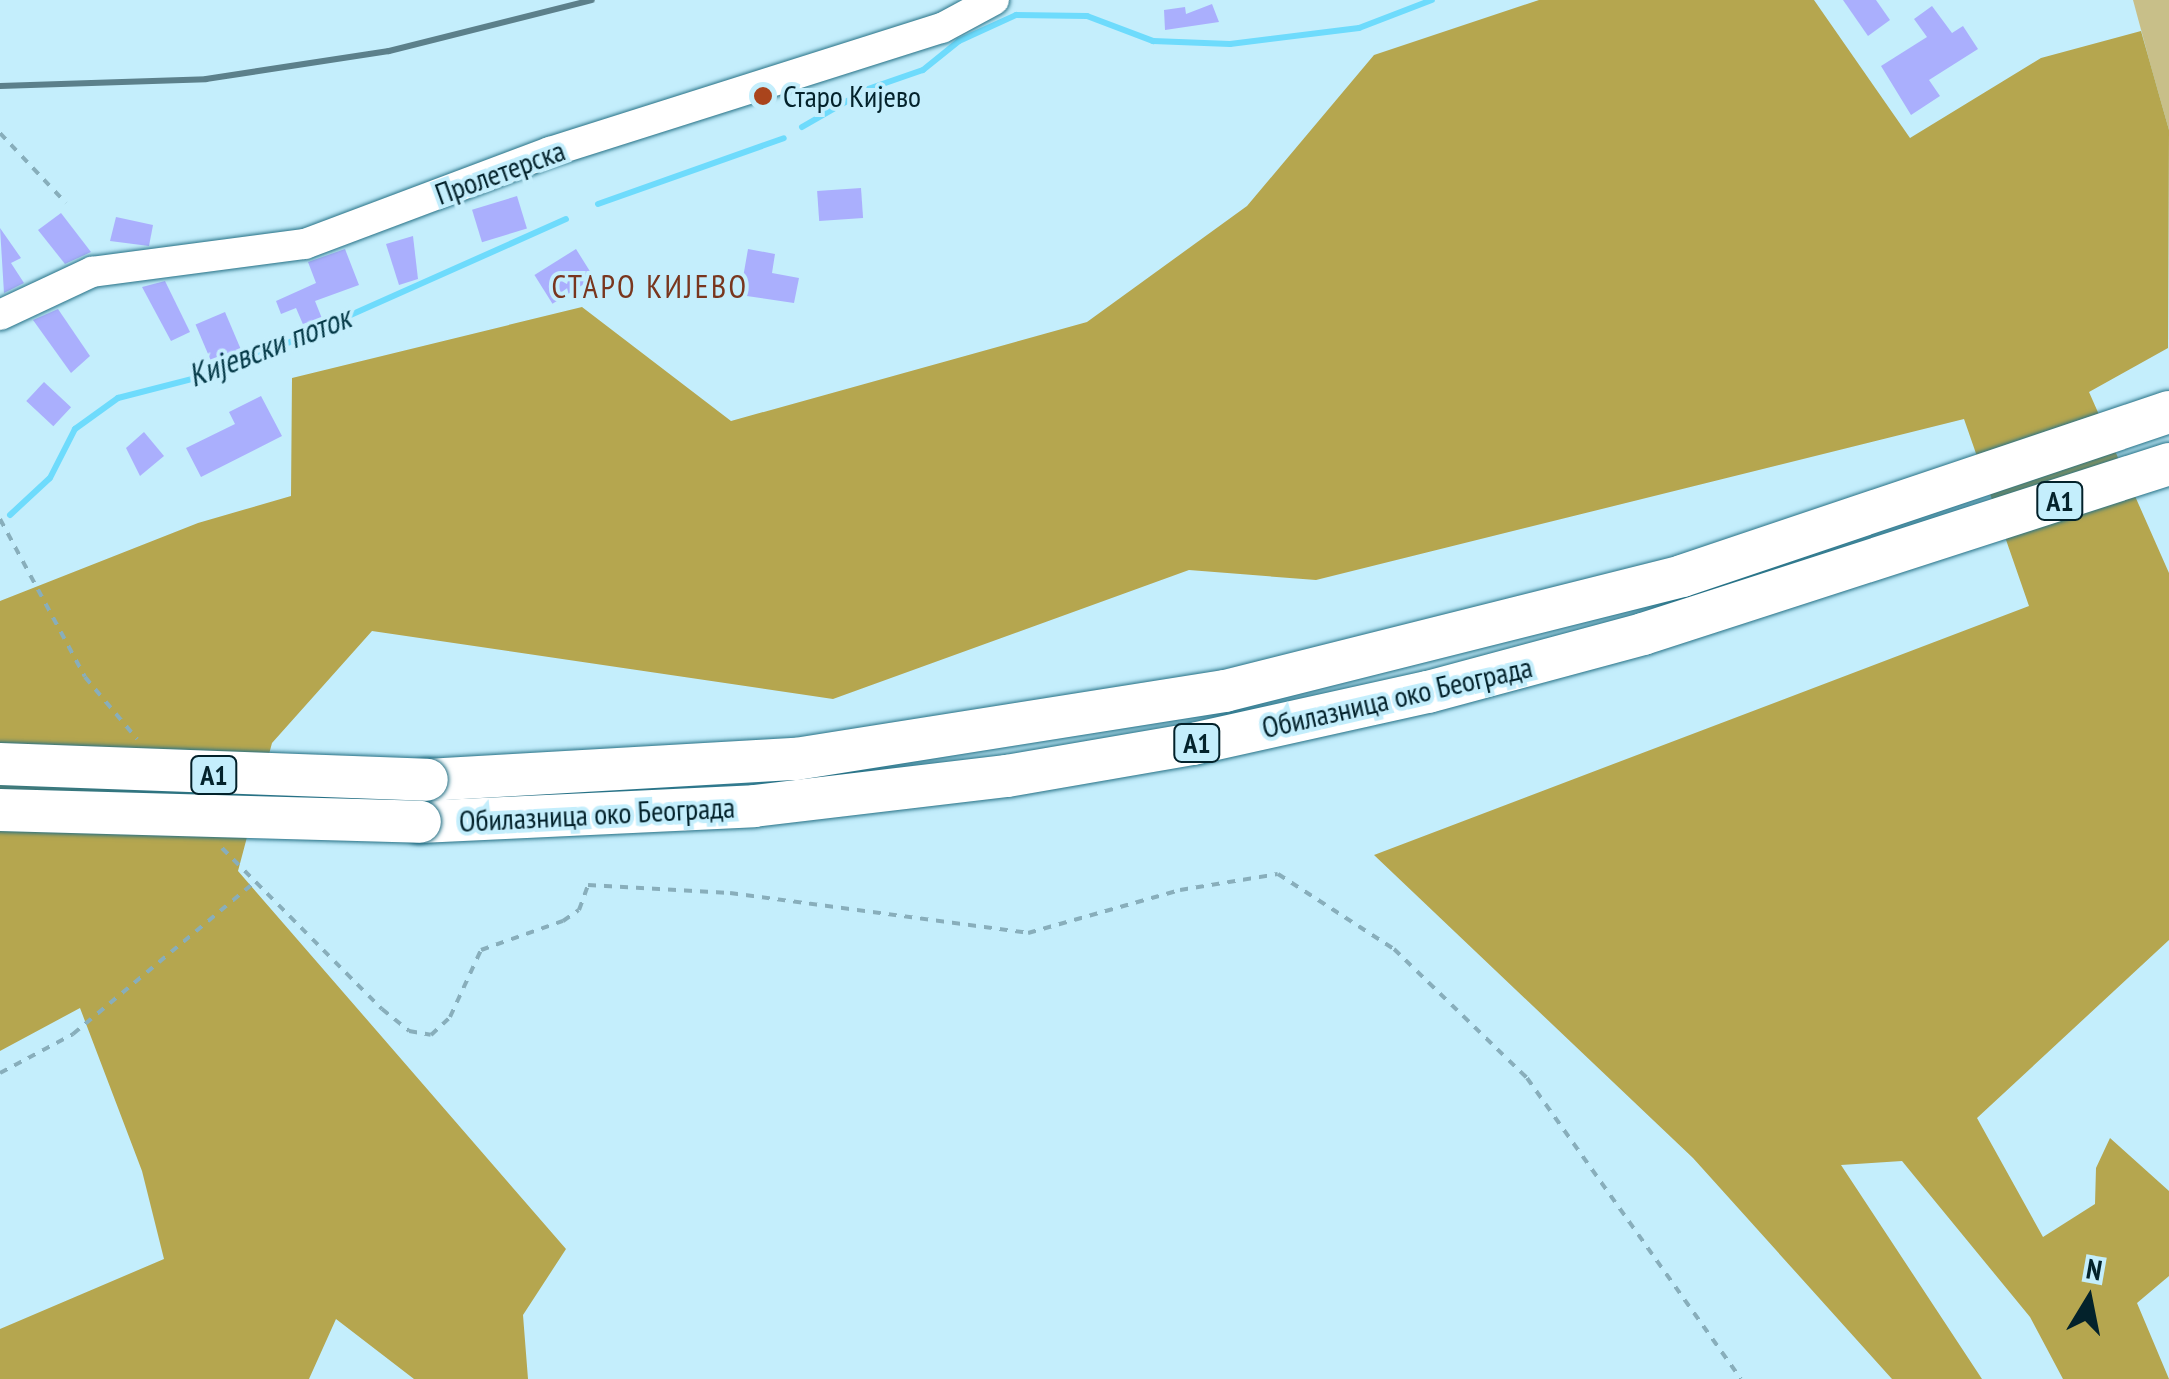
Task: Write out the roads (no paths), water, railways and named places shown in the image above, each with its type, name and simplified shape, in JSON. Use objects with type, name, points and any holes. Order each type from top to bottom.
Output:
[{"type":"highway","name":"Обилазница око Београда","points":[[0,764],[428,780],[796,759],[1093,716],[1344,666],[1570,608],[1957,487],[2169,412]]},
{"type":"highway","name":"Обилазница око Београда","points":[[0,810],[420,822],[754,806],[1008,776],[1193,744],[1553,659],[1952,538],[2169,464]]},
{"type":"street","name":"Пролетерска","points":[[0,315],[92,272],[305,244],[550,152],[942,28],[994,0]]},
{"type":"waterway","name":"Кијевски поток","points":[[802,127],[868,89],[923,70],[959,41],[1016,15],[1087,16],[1153,41],[1230,44],[1359,28],[1432,0]]},
{"type":"waterway","name":"Кијевски поток","points":[[598,204],[784,138]]},
{"type":"waterway","name":"Кијевски поток","points":[[10,515],[50,478],[75,429],[118,398],[227,370],[566,219]]},
{"type":"railway","points":[[0,86],[206,79],[389,51],[592,0]]},
{"type":"place","name":"Старо Кијево","points":[[763,96]]},
{"type":"district","name":"СТАРО КИЈЕВО","points":[[650,286]]}]
